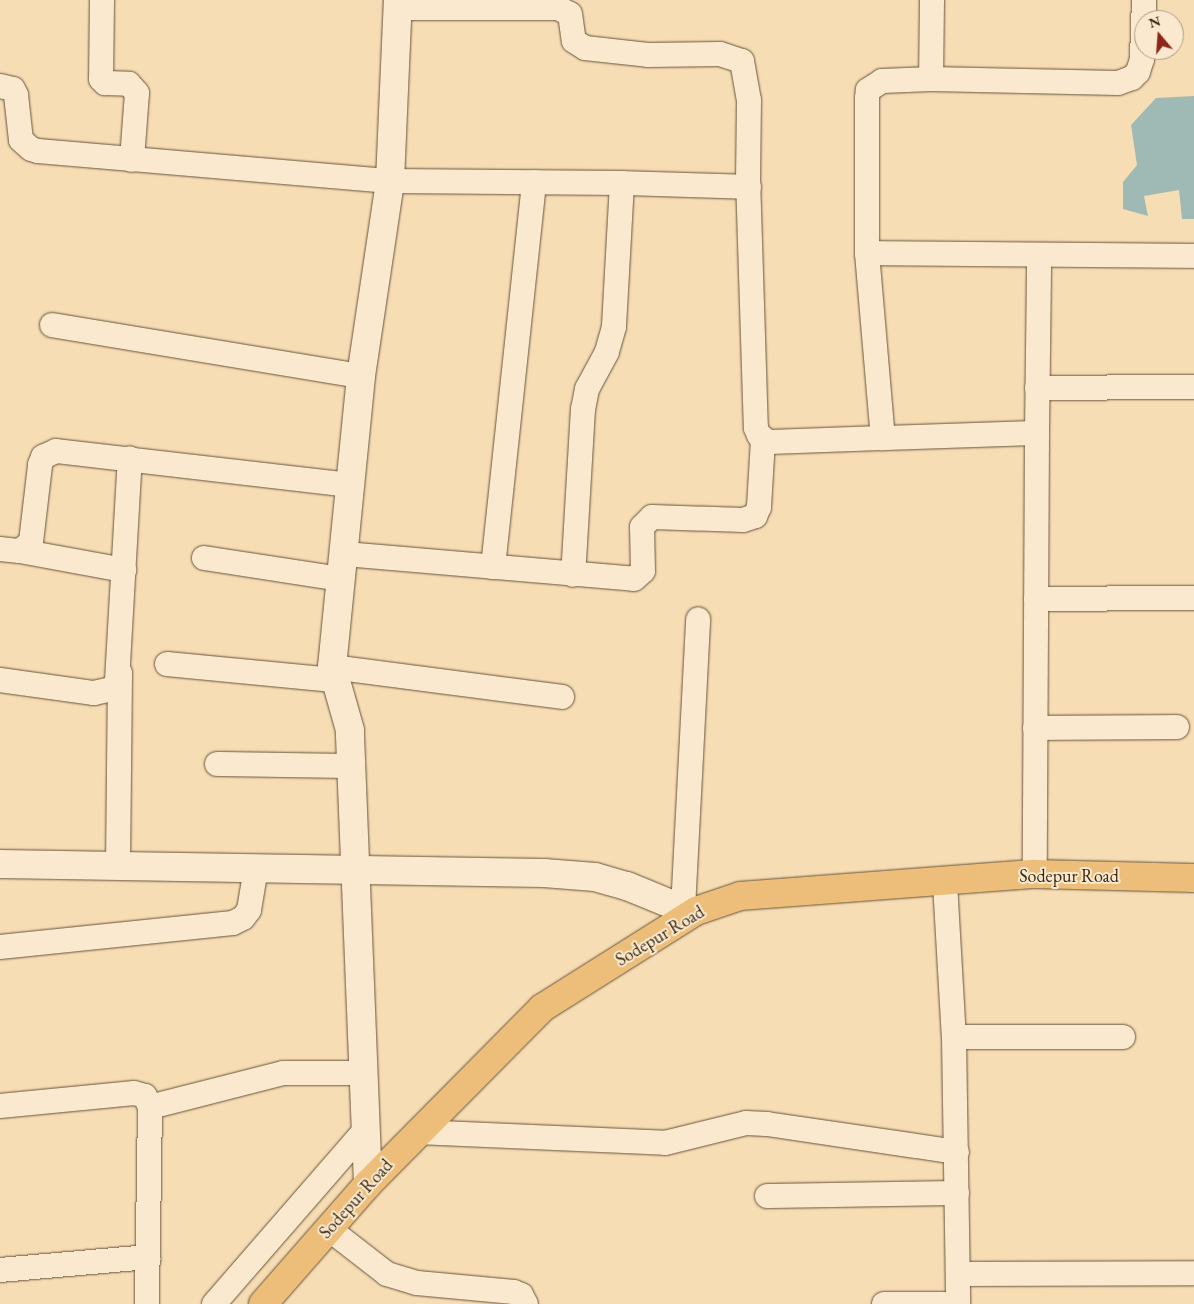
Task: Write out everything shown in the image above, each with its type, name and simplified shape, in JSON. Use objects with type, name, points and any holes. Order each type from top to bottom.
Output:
[{"type":"main road","name":"Sodepur Road","points":[[264,1304],[368,1184],[417,1132],[542,1008],[690,910],[740,896],[945,883],[1035,874],[1194,878]]},
{"type":"street","points":[[102,0],[101,79],[105,83],[129,84],[137,93],[132,160]]},
{"type":"street","points":[[931,79],[932,0]]},
{"type":"street","points":[[882,438],[867,253],[868,90],[882,81],[931,79],[1118,83],[1132,78],[1138,72],[1142,59],[1144,0]]},
{"type":"street","points":[[204,558],[343,567],[493,567],[628,580],[640,576],[643,571],[642,527],[652,517],[743,520],[755,516],[759,507],[763,440],[756,428],[748,187],[749,100],[742,61],[720,54],[648,55],[585,48],[574,41],[570,14],[558,8],[398,4],[390,180],[361,376],[351,485],[343,567],[333,673],[348,717],[368,1184]]},
{"type":"street","points":[[0,86],[13,89],[16,95],[21,140],[31,149],[132,160],[390,180],[622,183],[748,187]]},
{"type":"street","points":[[493,567],[534,182]]},
{"type":"street","points":[[573,574],[583,409],[587,388],[607,352],[614,328],[622,183]]},
{"type":"street","points":[[867,253],[1039,257],[1194,256]]},
{"type":"street","points":[[1035,874],[1039,257]]},
{"type":"street","points":[[52,325],[361,376]]},
{"type":"street","points":[[1037,388],[1194,387]]},
{"type":"street","points":[[763,440],[768,442],[1037,433]]},
{"type":"street","points":[[10,550],[31,542],[43,457],[64,450],[351,485]]},
{"type":"street","points":[[118,866],[120,670],[130,458]]},
{"type":"street","points":[[10,550],[124,570]]},
{"type":"street","points":[[1036,599],[1194,598]]},
{"type":"street","points":[[0,864],[353,868],[595,877],[627,886],[690,910],[698,619]]},
{"type":"street","points":[[167,664],[333,673],[562,698]]},
{"type":"street","points":[[0,680],[94,693],[112,689],[120,670]]},
{"type":"street","points":[[1035,728],[1177,727]]},
{"type":"street","points":[[217,764],[351,766]]},
{"type":"street","points":[[0,947],[233,923],[243,918],[249,910],[256,868]]},
{"type":"street","points":[[945,883],[954,1038],[958,1304]]},
{"type":"street","points":[[954,1038],[1123,1037]]},
{"type":"street","points":[[150,1107],[283,1073],[364,1073]]},
{"type":"street","points":[[0,1106],[134,1093],[145,1096],[150,1107],[147,1304]]},
{"type":"street","points":[[417,1132],[665,1143],[746,1123],[957,1152]]},
{"type":"street","points":[[214,1304],[366,1129]]},
{"type":"street","points":[[767,1196],[957,1193]]},
{"type":"street","points":[[329,1229],[387,1274],[418,1282],[514,1292],[521,1295],[526,1304]]},
{"type":"street","points":[[0,1270],[148,1257]]},
{"type":"street","points":[[958,1274],[1194,1273]]},
{"type":"street","points":[[884,1304],[944,1304]]},
{"type":"water","points":[[1194,96],[1194,219],[1182,219],[1179,190],[1144,196],[1148,216],[1123,209],[1123,182],[1137,165],[1131,125],[1156,98]]}]
